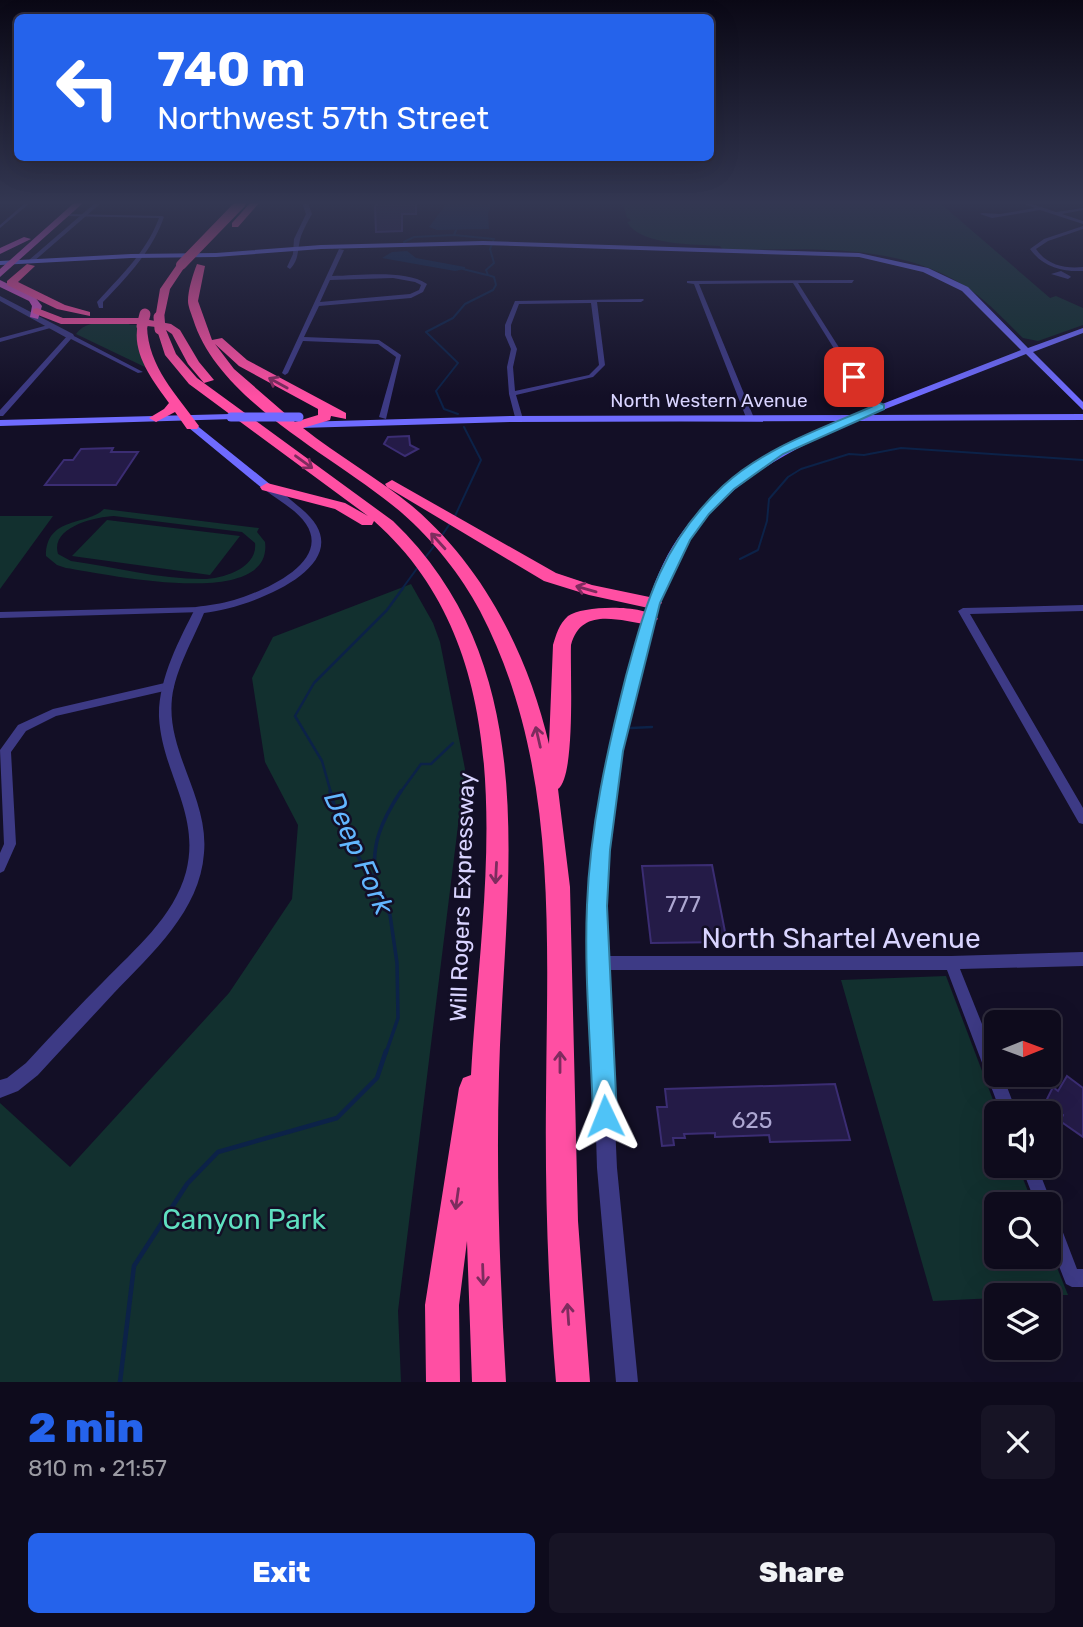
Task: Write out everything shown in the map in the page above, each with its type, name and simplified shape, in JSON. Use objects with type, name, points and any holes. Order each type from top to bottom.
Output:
[{"type":"highway","points":[[27,267],[10,284],[61,307],[111,318]]},
{"type":"highway","points":[[179,267],[143,320],[140,342],[145,359],[198,430]]},
{"type":"highway","points":[[199,267],[193,286],[194,308],[205,335],[217,356],[255,397]]},
{"type":"highway","points":[[0,284],[79,317]]},
{"type":"highway","points":[[165,289],[159,323],[171,355],[193,381],[373,512],[397,542]]},
{"type":"highway","points":[[1,297],[33,314],[55,320],[148,321],[173,329],[202,373],[276,441]]},
{"type":"highway","points":[[32,299],[37,306],[33,314]]},
{"type":"highway","points":[[194,308],[233,355],[324,413],[341,416]]},
{"type":"highway","points":[[33,314],[49,310],[60,316],[153,319],[176,325],[186,332],[211,371],[255,397],[384,490],[419,521],[457,562],[489,610],[514,662],[534,718],[551,804],[558,881],[562,1179],[573,1382]]},
{"type":"highway","points":[[70,336],[80,326],[94,321]]},
{"type":"highway","points":[[156,418],[169,412],[176,402]]},
{"type":"highway","points":[[304,422],[324,413]]},
{"type":"highway","points":[[340,459],[390,483],[550,577],[651,611]]},
{"type":"highway","points":[[267,487],[327,502],[358,515],[397,542]]},
{"type":"highway","points":[[303,516],[311,505],[327,502]]},
{"type":"highway","name":"Will Rogers Expressway","points":[[397,542],[433,588],[471,650],[489,713],[497,763],[498,832],[482,1166],[488,1382]]},
{"type":"highway","points":[[551,804],[562,719],[562,636],[574,621],[598,612],[651,611]]},
{"type":"highway","points":[[443,1382],[442,1305],[491,962]]},
{"type":"main road","points":[[914,267],[940,275],[965,289],[1083,407]]},
{"type":"main road","points":[[651,611],[680,544],[705,511],[755,467],[809,437],[855,417],[1083,330]]},
{"type":"main road","points":[[893,403],[909,417]]},
{"type":"main road","name":"North Western Avenue","points":[[341,416],[418,420]]},
{"type":"main road","points":[[792,417],[807,426],[809,437]]},
{"type":"main road","name":"North Western Avenue","points":[[0,423],[156,418],[198,430],[229,421],[1083,417]]},
{"type":"main road","points":[[198,430],[211,431],[229,421]]},
{"type":"main road","name":"North Western Avenue","points":[[75,422],[198,430],[229,421]]},
{"type":"main road","points":[[198,430],[267,487]]},
{"type":"street","points":[[101,307],[100,302],[132,267]]},
{"type":"street","points":[[285,373],[334,267]]},
{"type":"street","points":[[1057,267],[1064,271],[1083,270]]},
{"type":"street","points":[[317,304],[411,296],[421,291],[424,284],[420,280],[407,278],[329,278]]},
{"type":"street","points":[[750,418],[692,282],[852,281]]},
{"type":"street","points":[[795,282],[870,402],[880,407]]},
{"type":"street","points":[[519,419],[512,394],[510,367],[514,349],[508,335],[508,325],[517,302],[641,300]]},
{"type":"street","points":[[512,394],[591,376],[602,365],[594,301]]},
{"type":"street","points":[[33,314],[140,372]]},
{"type":"street","points":[[0,341],[52,326]]},
{"type":"street","points":[[0,414],[70,336]]},
{"type":"street","points":[[301,339],[379,342],[399,356],[383,417]]},
{"type":"street","points":[[0,615],[221,609],[251,599],[285,582],[304,568],[312,558],[316,541],[312,526],[303,516],[267,487]]},
{"type":"street","points":[[1083,608],[963,611],[1083,819]]},
{"type":"street","points":[[0,1089],[12,1085],[32,1069],[162,932],[188,890],[198,851],[197,832],[168,732],[166,699],[200,610]]},
{"type":"street","points":[[627,1382],[607,1171],[597,906],[606,797],[651,611]]},
{"type":"street","points":[[0,867],[10,844],[5,751],[22,728],[54,713],[169,686]]},
{"type":"street","name":"North Shartel Avenue","points":[[599,962],[951,962],[1083,959]]},
{"type":"street","points":[[951,962],[1004,1101]]},
{"type":"street","points":[[1061,1242],[1078,1278]]},
{"type":"green space","points":[[926,267],[1015,267],[1050,298],[1056,296],[1083,308],[1083,325],[1038,341],[1023,338],[987,303],[963,285]]},
{"type":"green space","points":[[131,322],[129,325],[138,325],[138,346],[147,368],[76,334],[93,323]]},
{"type":"green space","points":[[104,509],[259,528],[257,532],[265,542],[260,563],[243,576],[215,582],[182,583],[113,576],[66,568],[46,556],[48,543],[60,528]],"holes":[[[114,516],[242,532],[255,543],[251,559],[238,570],[211,578],[170,577],[71,561],[58,554],[57,545],[67,530],[76,525]]]},
{"type":"green space","points":[[0,516],[53,516],[0,589]]},
{"type":"green space","points":[[107,520],[240,536],[210,575],[72,556]]},
{"type":"green space","name":"Canyon Park","points":[[411,584],[433,623],[440,642],[465,769],[398,1311],[401,1382],[0,1382],[0,1103],[70,1167],[229,993],[292,899],[298,825],[265,762],[252,678],[273,637]]},
{"type":"green space","points":[[946,976],[984,1076],[984,1087],[988,1087],[993,1101],[984,1101],[984,1178],[1023,1178],[1028,1192],[984,1192],[984,1269],[1058,1269],[1068,1295],[1061,1295],[1061,1283],[984,1283],[984,1299],[933,1301],[841,980]]},
{"type":"water","points":[[435,267],[465,267],[455,271]]},
{"type":"building","points":[[409,436],[410,445],[418,449],[405,456],[384,444],[388,437]]},
{"type":"building","points":[[113,448],[111,452],[138,452],[116,485],[45,485],[64,460],[73,460],[81,449]]},
{"type":"building","points":[[712,865],[727,942],[651,943],[642,866]]},
{"type":"building","points":[[1067,1076],[1083,1088],[1083,1137],[1061,1122],[1061,1101],[1047,1099],[1053,1087],[1058,1091]]},
{"type":"building","points":[[835,1084],[850,1140],[770,1142],[769,1135],[715,1137],[715,1133],[684,1134],[685,1138],[673,1138],[674,1145],[662,1146],[657,1107],[667,1107],[665,1089]]},
{"type":"waterway","name":"Deep Fork","points":[[458,414],[444,409],[436,391],[458,363],[426,332],[453,318],[465,304],[493,290],[496,285],[494,277],[488,275],[486,270],[489,267]]},
{"type":"waterway","points":[[463,269],[487,275]]},
{"type":"waterway","name":"Deep Fork","points":[[455,516],[481,460],[464,427]]},
{"type":"waterway","points":[[740,559],[758,550],[767,521],[769,499],[788,477],[801,469],[849,454],[864,455],[901,448],[1083,460]]},
{"type":"waterway","name":"Deep Fork","points":[[441,537],[451,522]]},
{"type":"waterway","name":"Deep Fork","points":[[424,559],[435,545]]},
{"type":"waterway","name":"Deep Fork","points":[[402,589],[418,567]]},
{"type":"waterway","name":"Deep Fork","points":[[331,793],[322,761],[295,716],[314,683],[387,610],[403,588]]},
{"type":"waterway","points":[[631,728],[652,727]]},
{"type":"waterway","points":[[400,793],[421,764],[431,764],[453,743]]},
{"type":"waterway","name":"Deep Fork","points":[[330,791],[336,812],[349,832],[355,851],[366,870],[373,876],[379,898],[390,915],[397,963],[398,1018],[386,1053]]},
{"type":"waterway","points":[[376,880],[375,855],[379,833],[401,791]]},
{"type":"waterway","name":"Deep Fork","points":[[120,1382],[134,1266],[187,1184],[218,1152],[337,1118],[377,1078],[386,1051]]},
{"type":"route","points":[[605,1116],[597,906],[600,850],[615,751],[653,603],[667,568],[683,539],[705,511],[730,486],[779,452],[880,407],[870,402],[854,377]]}]
